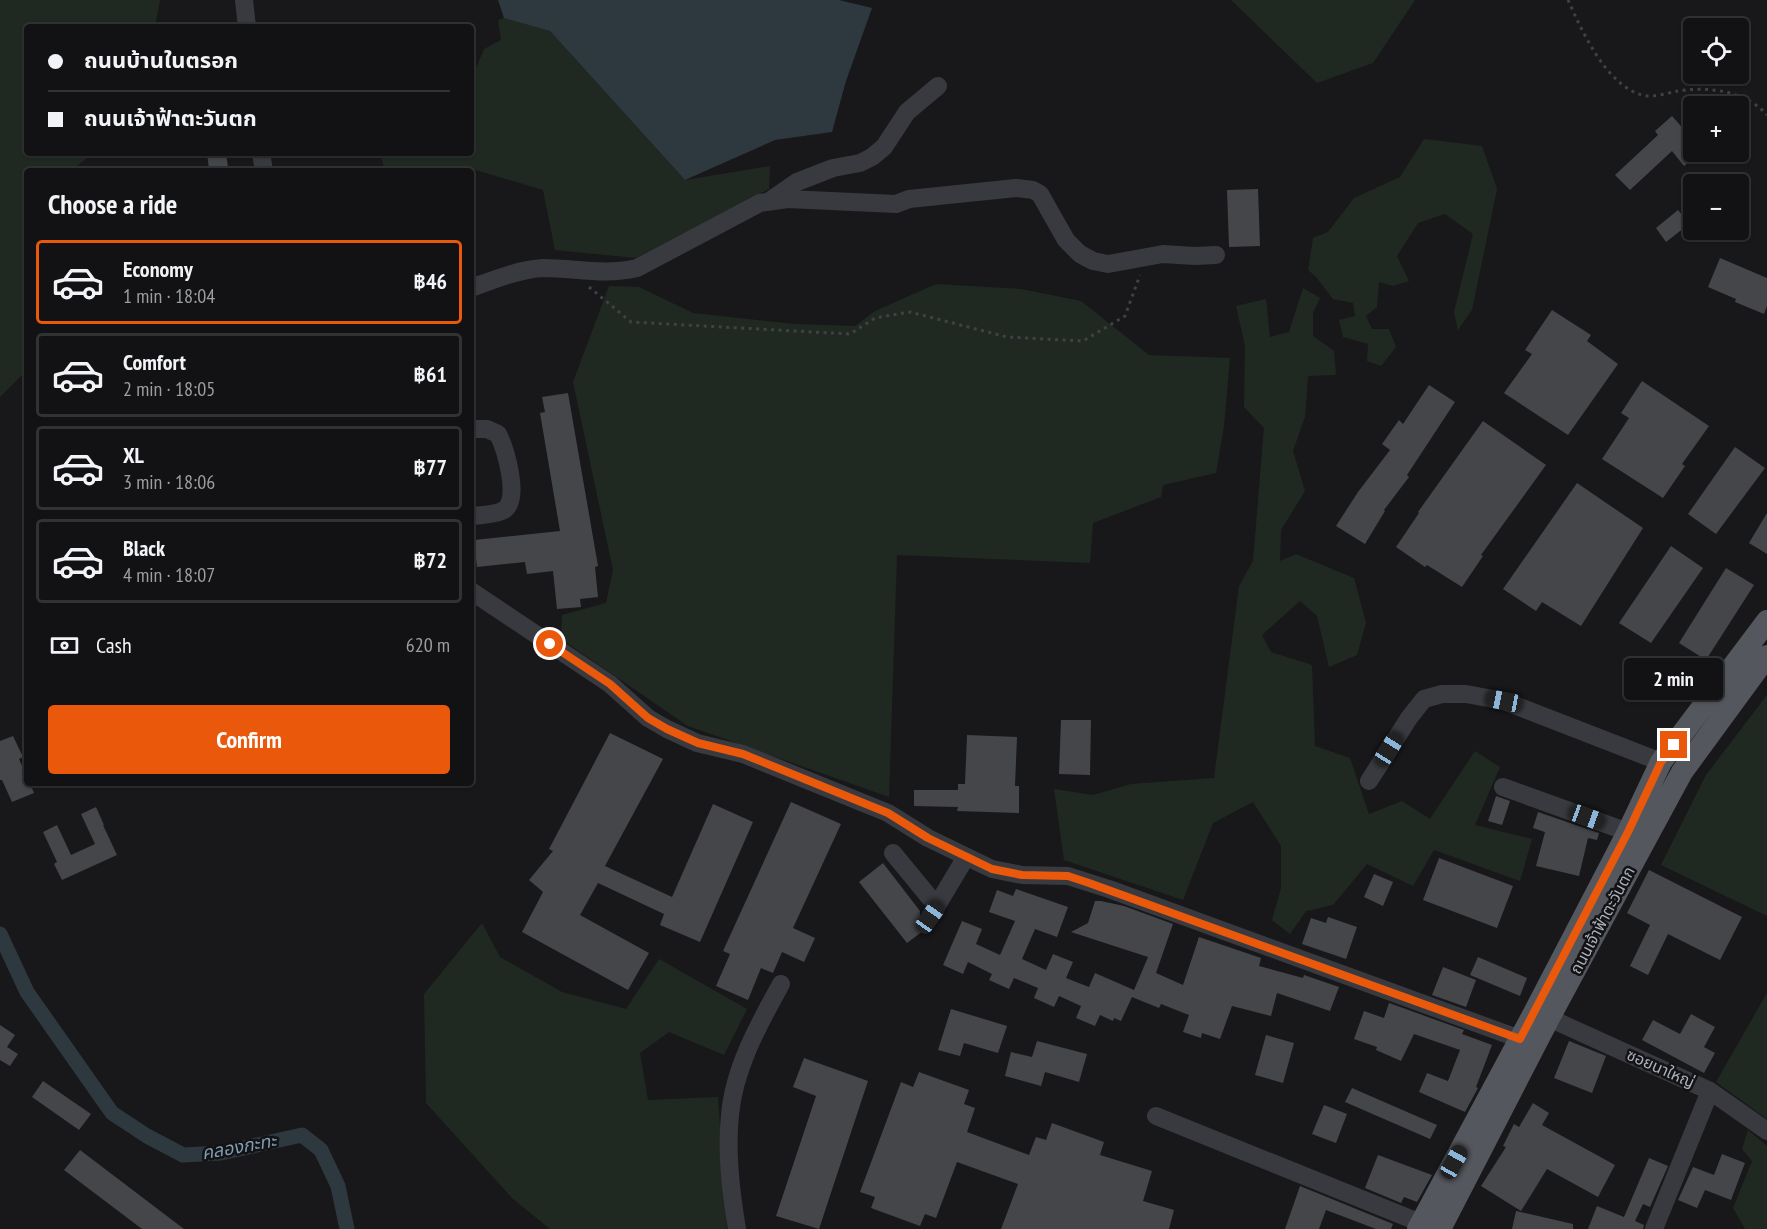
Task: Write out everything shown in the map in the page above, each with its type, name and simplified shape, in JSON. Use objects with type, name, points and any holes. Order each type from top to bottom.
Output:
[{"type":"main road","name":"ถนนเจ้าฟ้าตะวันตก","points":[[1426,1227],[1520,1039],[1628,832],[1661,762],[1767,621]]},
{"type":"main road","name":"ถนนเจ้าฟ้าตะวันตก","points":[[1426,1227],[1549,1018],[1682,772],[1767,656]]},
{"type":"street","points":[[244,0],[246,24]]},
{"type":"street","points":[[770,201],[797,182],[833,168],[860,163],[872,157],[884,147],[907,112],[938,86]]},
{"type":"street","points":[[474,287],[543,268],[620,272],[637,268],[760,203],[770,201],[788,199],[896,204],[909,199],[1016,188],[1034,190],[1045,199],[1050,214],[1066,240],[1084,258],[1107,264],[1146,255],[1216,255]]},
{"type":"street","points":[[474,429],[487,429],[498,434],[507,452],[511,494],[510,503],[503,511],[474,516]]},
{"type":"street","points":[[474,593],[610,684],[648,718],[667,729],[698,743],[743,754],[888,813],[928,838],[992,869],[1022,875],[1068,876],[1110,889],[1520,1039]]},
{"type":"street","points":[[1370,781],[1409,718],[1424,699],[1442,693],[1466,693],[1504,701],[1661,762]]},
{"type":"street","points":[[1503,787],[1628,832]]},
{"type":"street","points":[[893,853],[930,898],[940,901]]},
{"type":"street","points":[[930,917],[966,857]]},
{"type":"street","points":[[737,1229],[730,1184],[730,1114],[738,1080],[756,1030],[781,984]]},
{"type":"street","name":"ซอยนาใหญ่","points":[[1549,1018],[1710,1091],[1767,1131]]},
{"type":"street","points":[[1654,1229],[1710,1091]]},
{"type":"street","points":[[1156,1116],[1426,1227]]},
{"type":"path","points":[[1568,0],[1599,60],[1625,86],[1642,95],[1709,90],[1736,94],[1761,109],[1767,116]]},
{"type":"path","points":[[569,271],[631,322],[850,334],[875,318],[910,312],[1006,336],[1083,341],[1125,316],[1146,255]]},
{"type":"shaded area","points":[[0,0],[160,0],[156,24],[24,24],[24,156],[89,156],[75,168],[24,168],[24,373],[0,397]]},
{"type":"shaded area","points":[[498,0],[839,0],[872,8],[846,81],[832,132],[775,140],[685,180],[550,31],[504,18]]},
{"type":"shaded area","points":[[1231,0],[1415,0],[1373,63],[1317,83]]},
{"type":"shaded area","points":[[504,18],[550,31],[685,180],[770,166],[769,189],[636,258],[555,250],[543,190],[474,168],[384,168],[381,156],[474,156],[474,73],[484,49],[501,40],[498,20]]},
{"type":"shaded area","points":[[1424,139],[1482,146],[1497,189],[1472,310],[1458,330],[1454,312],[1473,234],[1445,214],[1418,223],[1397,256],[1409,281],[1393,286],[1379,282],[1377,307],[1366,316],[1372,329],[1389,329],[1396,347],[1381,366],[1367,361],[1368,344],[1343,337],[1339,320],[1355,316],[1353,303],[1333,299],[1308,270],[1313,238],[1328,232],[1354,198],[1400,177]]},
{"type":"shaded area","points":[[936,284],[1021,289],[1081,301],[1149,355],[1230,358],[1224,426],[1216,473],[1163,485],[1161,497],[1093,523],[1090,563],[897,555],[889,797],[688,726],[561,639],[562,615],[606,603],[613,570],[573,382],[609,286],[639,287],[693,313],[795,324],[855,326],[875,311]]},
{"type":"shaded area","points":[[1303,288],[1320,298],[1313,313],[1313,336],[1334,351],[1336,375],[1308,376],[1305,417],[1293,451],[1305,491],[1281,530],[1280,561],[1296,554],[1354,578],[1366,623],[1357,655],[1329,667],[1317,616],[1300,601],[1262,635],[1271,652],[1312,665],[1315,746],[1350,758],[1369,814],[1402,801],[1430,819],[1475,751],[1500,767],[1475,825],[1532,839],[1520,881],[1434,850],[1413,886],[1367,864],[1333,905],[1306,911],[1290,934],[1272,920],[1281,888],[1281,846],[1253,802],[1213,823],[1183,900],[1064,860],[1054,789],[1093,795],[1131,784],[1214,778],[1239,586],[1253,561],[1264,428],[1244,407],[1245,346],[1236,306],[1266,299],[1270,337],[1289,332]]},
{"type":"shaded area","points":[[1767,695],[1767,916],[1661,865],[1706,775]]},
{"type":"shaded area","points":[[482,923],[500,957],[562,992],[626,1009],[659,959],[747,1009],[724,1055],[669,1032],[640,1053],[648,1100],[718,1097],[727,1229],[550,1229],[512,1198],[426,1103],[424,994]]},
{"type":"shaded area","points":[[1767,993],[1767,1119],[1716,1082]]},
{"type":"shaded area","points":[[1748,1130],[1767,1146],[1767,1229],[1745,1229],[1733,1208],[1752,1161],[1742,1149]]},
{"type":"building","points":[[1672,116],[1683,128],[1683,162],[1689,162],[1684,166],[1672,151],[1630,190],[1615,175],[1658,135],[1655,131]]},
{"type":"building","points":[[207,156],[226,156],[228,167],[209,168]]},
{"type":"building","points":[[1258,189],[1260,246],[1229,247],[1227,190]]},
{"type":"building","points":[[1678,210],[1683,216],[1683,229],[1666,242],[1656,228]]},
{"type":"building","points":[[1720,258],[1767,278],[1767,306],[1764,314],[1708,287]]},
{"type":"building","points":[[1552,310],[1591,335],[1587,341],[1618,364],[1568,435],[1504,393],[1532,354],[1525,350]]},
{"type":"building","points":[[1642,381],[1709,426],[1682,464],[1685,466],[1663,498],[1602,459],[1629,418],[1621,413]]},
{"type":"building","points":[[1429,385],[1455,402],[1407,475],[1409,477],[1384,510],[1365,544],[1336,526],[1390,450],[1382,444],[1399,420],[1403,424]]},
{"type":"building","points":[[568,393],[598,566],[595,567],[598,597],[580,599],[581,607],[557,609],[553,571],[527,574],[525,562],[477,567],[474,540],[560,531],[540,413],[545,412],[542,397]]},
{"type":"building","points":[[1483,421],[1546,465],[1481,555],[1483,556],[1462,587],[1427,565],[1425,567],[1396,547]]},
{"type":"building","points":[[1735,447],[1765,468],[1716,534],[1688,514]]},
{"type":"building","points":[[1577,483],[1643,528],[1581,626],[1542,602],[1536,611],[1503,589]]},
{"type":"building","points":[[1767,513],[1767,554],[1749,543]]},
{"type":"building","points":[[1671,546],[1703,568],[1651,643],[1619,623]]},
{"type":"building","points":[[1726,568],[1754,585],[1706,660],[1679,643]]},
{"type":"building","points":[[1061,720],[1091,720],[1090,775],[1059,774]]},
{"type":"building","points":[[610,733],[663,759],[605,866],[672,897],[713,804],[753,822],[700,942],[660,925],[664,914],[598,883],[580,915],[649,953],[628,990],[522,932],[543,892],[529,880],[553,851],[549,849]]},
{"type":"building","points":[[967,735],[1017,737],[1015,786],[1019,786],[1019,813],[957,811],[958,807],[914,806],[914,790],[958,790],[958,784],[965,784]]},
{"type":"building","points":[[13,736],[23,757],[19,759],[24,770],[24,786],[31,786],[34,793],[12,802],[0,780],[0,741]]},
{"type":"building","points":[[1496,796],[1510,801],[1502,825],[1488,821]]},
{"type":"building","points":[[791,802],[841,824],[793,928],[815,938],[804,962],[782,952],[773,973],[761,968],[748,1000],[716,986],[730,954],[723,951]]},
{"type":"building","points":[[96,807],[117,855],[62,880],[54,864],[57,862],[43,832],[57,825],[71,855],[95,844],[81,814]]},
{"type":"building","points":[[1538,812],[1599,833],[1597,840],[1588,838],[1579,876],[1536,866],[1545,832],[1533,828]]},
{"type":"building","points":[[1439,858],[1513,886],[1497,928],[1423,900]]},
{"type":"building","points":[[883,863],[920,911],[920,922],[927,928],[907,943],[859,882]]},
{"type":"building","points":[[1649,870],[1742,917],[1720,960],[1668,934],[1648,975],[1630,966],[1650,925],[1627,913]]},
{"type":"building","points":[[1374,874],[1393,882],[1383,906],[1364,897]]},
{"type":"building","points":[[1016,889],[1068,907],[1057,937],[1035,929],[1022,959],[1046,970],[1053,954],[1073,962],[1066,978],[1089,987],[1095,973],[1134,990],[1148,957],[1071,932],[1088,923],[1095,901],[1101,901],[1124,906],[1173,924],[1156,973],[1183,985],[1199,937],[1261,958],[1259,966],[1303,978],[1304,975],[1339,987],[1330,1011],[1277,993],[1271,1016],[1232,1006],[1220,1039],[1202,1033],[1201,1038],[1183,1032],[1189,1015],[1161,1004],[1159,1008],[1132,997],[1121,1021],[1114,1018],[1113,1021],[1100,1015],[1095,1026],[1076,1018],[1081,1006],[1059,996],[1054,1007],[1034,998],[1038,988],[1014,978],[1009,989],[989,980],[992,974],[968,962],[963,974],[943,965],[962,921],[982,929],[976,944],[1000,955],[1015,921],[989,912],[997,890],[1013,896]]},
{"type":"building","points":[[1328,917],[1357,927],[1346,959],[1302,944],[1311,918],[1326,923]]},
{"type":"building","points":[[1478,957],[1527,978],[1520,996],[1470,975]]},
{"type":"building","points":[[1443,967],[1476,980],[1466,1007],[1432,995]]},
{"type":"building","points":[[1389,1003],[1464,1030],[1462,1034],[1492,1045],[1476,1087],[1478,1088],[1465,1112],[1419,1092],[1427,1073],[1448,1081],[1460,1050],[1414,1034],[1401,1061],[1376,1050],[1377,1047],[1354,1039],[1364,1011],[1384,1018]]},
{"type":"building","points":[[951,1009],[1007,1026],[998,1053],[964,1043],[960,1056],[938,1050]]},
{"type":"building","points":[[1691,1014],[1715,1027],[1704,1047],[1715,1053],[1704,1073],[1642,1040],[1653,1020],[1680,1034]]},
{"type":"building","points":[[0,1025],[15,1035],[7,1047],[18,1054],[10,1066],[0,1060]]},
{"type":"building","points":[[1266,1035],[1294,1043],[1283,1083],[1255,1075]]},
{"type":"building","points":[[1037,1041],[1087,1054],[1079,1082],[1045,1072],[1041,1086],[1005,1076],[1011,1052],[1032,1057]]},
{"type":"building","points":[[1569,1041],[1606,1056],[1592,1093],[1554,1078]]},
{"type":"building","points":[[804,1058],[868,1081],[819,1229],[776,1216],[816,1096],[793,1087]]},
{"type":"building","points":[[919,1072],[969,1090],[964,1104],[975,1108],[967,1132],[1029,1155],[1036,1137],[1046,1140],[1052,1123],[1104,1142],[1100,1155],[1152,1171],[1143,1201],[1174,1210],[1169,1229],[1001,1229],[1018,1184],[957,1162],[936,1218],[925,1214],[920,1226],[871,1208],[875,1197],[860,1192],[901,1082],[913,1087]]},
{"type":"building","points":[[43,1081],[91,1114],[79,1130],[32,1097]]},
{"type":"building","points":[[1352,1088],[1437,1125],[1430,1139],[1345,1102]]},
{"type":"building","points":[[1533,1103],[1549,1113],[1542,1125],[1615,1165],[1598,1197],[1547,1169],[1521,1211],[1481,1186],[1506,1147],[1503,1146],[1514,1124],[1519,1127]]},
{"type":"building","points":[[1324,1105],[1347,1114],[1336,1143],[1312,1134]]},
{"type":"building","points":[[80,1150],[184,1229],[142,1229],[64,1170]]},
{"type":"building","points":[[1722,1154],[1745,1163],[1731,1200],[1705,1190],[1697,1208],[1678,1200],[1693,1167],[1714,1175]]},
{"type":"building","points":[[1378,1155],[1432,1175],[1417,1202],[1404,1197],[1401,1203],[1365,1188]]},
{"type":"building","points":[[1649,1158],[1668,1166],[1650,1207],[1643,1204],[1635,1221],[1644,1225],[1643,1229],[1588,1229],[1597,1206],[1624,1217]]},
{"type":"building","points":[[1300,1186],[1393,1224],[1391,1229],[1376,1229],[1326,1210],[1319,1229],[1285,1229]]},
{"type":"building","points":[[1516,1211],[1573,1224],[1573,1229],[1512,1229]]},
{"type":"waterway","name":"คลองกะทะ","points":[[0,934],[27,992],[112,1113],[147,1136],[183,1155],[221,1153],[302,1135],[321,1150],[338,1186],[347,1229]]},
{"type":"route","points":[[550,644],[610,684],[648,718],[667,729],[698,743],[743,754],[888,813],[928,838],[992,869],[1022,875],[1068,876],[1110,889],[1520,1039],[1628,832],[1661,762],[1674,745]]}]
